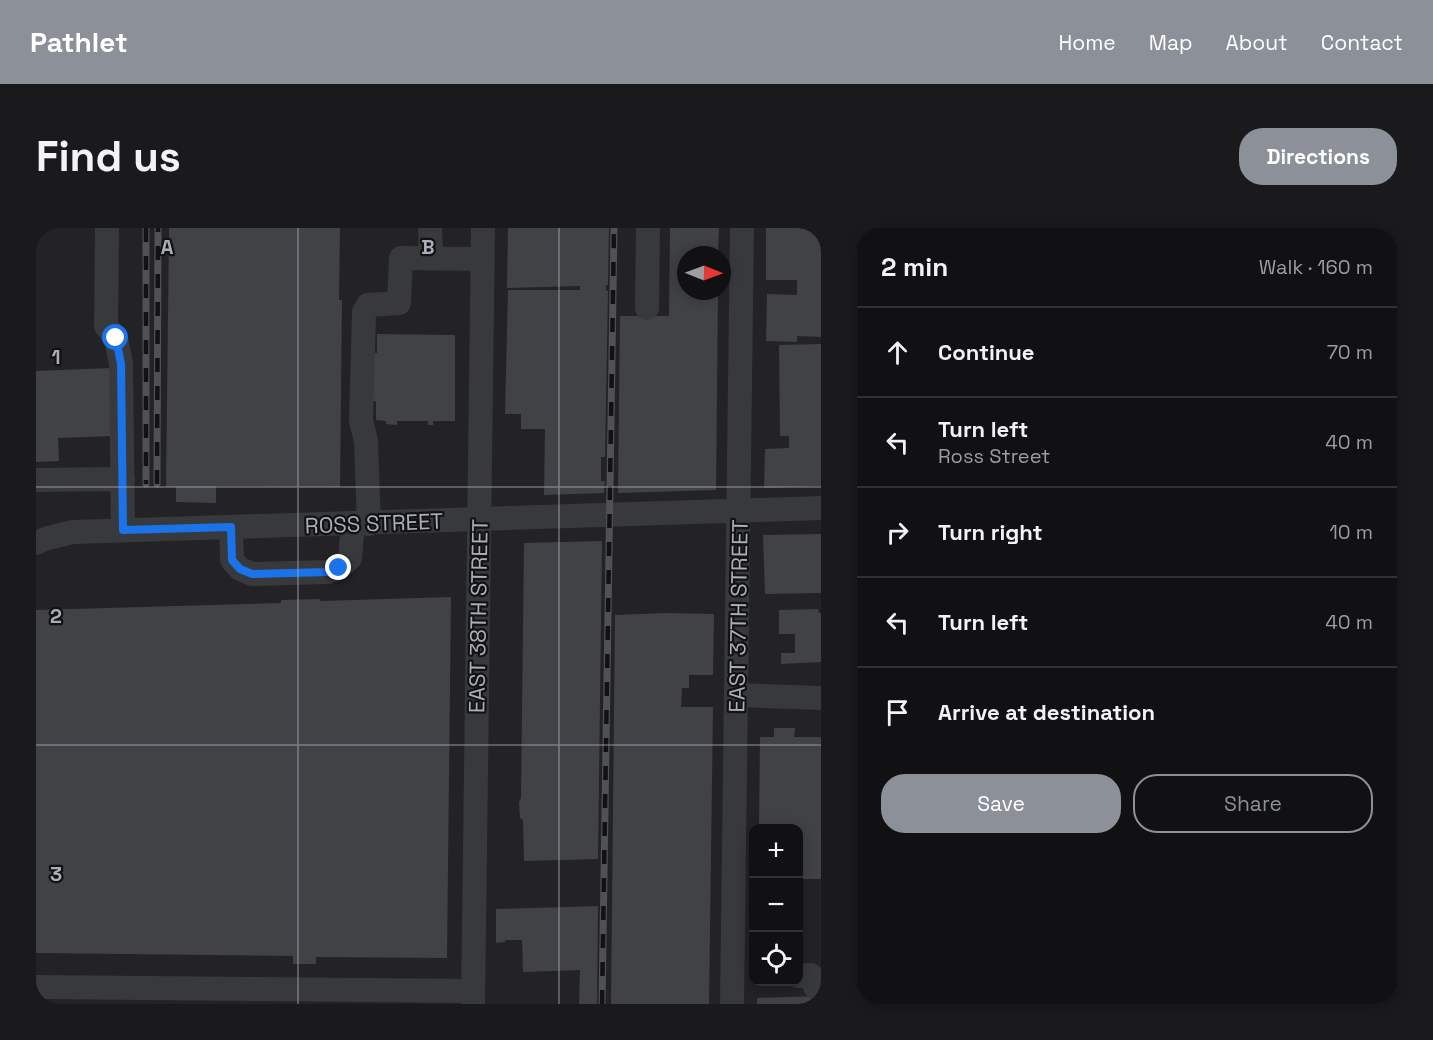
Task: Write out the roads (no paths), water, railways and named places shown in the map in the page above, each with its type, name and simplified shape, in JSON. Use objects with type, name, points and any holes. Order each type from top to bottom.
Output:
[{"type":"street","points":[[107,228],[106,326],[116,338],[121,364],[123,530]]},
{"type":"street","points":[[430,228],[431,258]]},
{"type":"street","name":"EAST 38TH STREET","points":[[473,997],[483,228]]},
{"type":"street","points":[[647,308],[648,228]]},
{"type":"street","name":"EAST 37TH STREET","points":[[732,1004],[743,976],[736,695],[742,228]]},
{"type":"street","points":[[231,527],[232,560],[240,569],[252,574],[328,572],[339,568],[350,558],[361,524],[366,441],[361,421],[364,312],[368,305],[399,303],[401,258],[482,260]]},
{"type":"street","points":[[36,480],[123,479]]},
{"type":"street","name":"ROSS STREET","points":[[36,543],[73,532],[821,508]]},
{"type":"street","points":[[736,695],[821,698]]},
{"type":"street","points":[[803,976],[811,975],[815,987],[821,987]]},
{"type":"street","points":[[36,987],[473,997]]},
{"type":"railway","points":[[146,228],[146,484]]},
{"type":"railway","points":[[157,484],[158,228]]},
{"type":"railway","points":[[602,1004],[614,228]]}]
